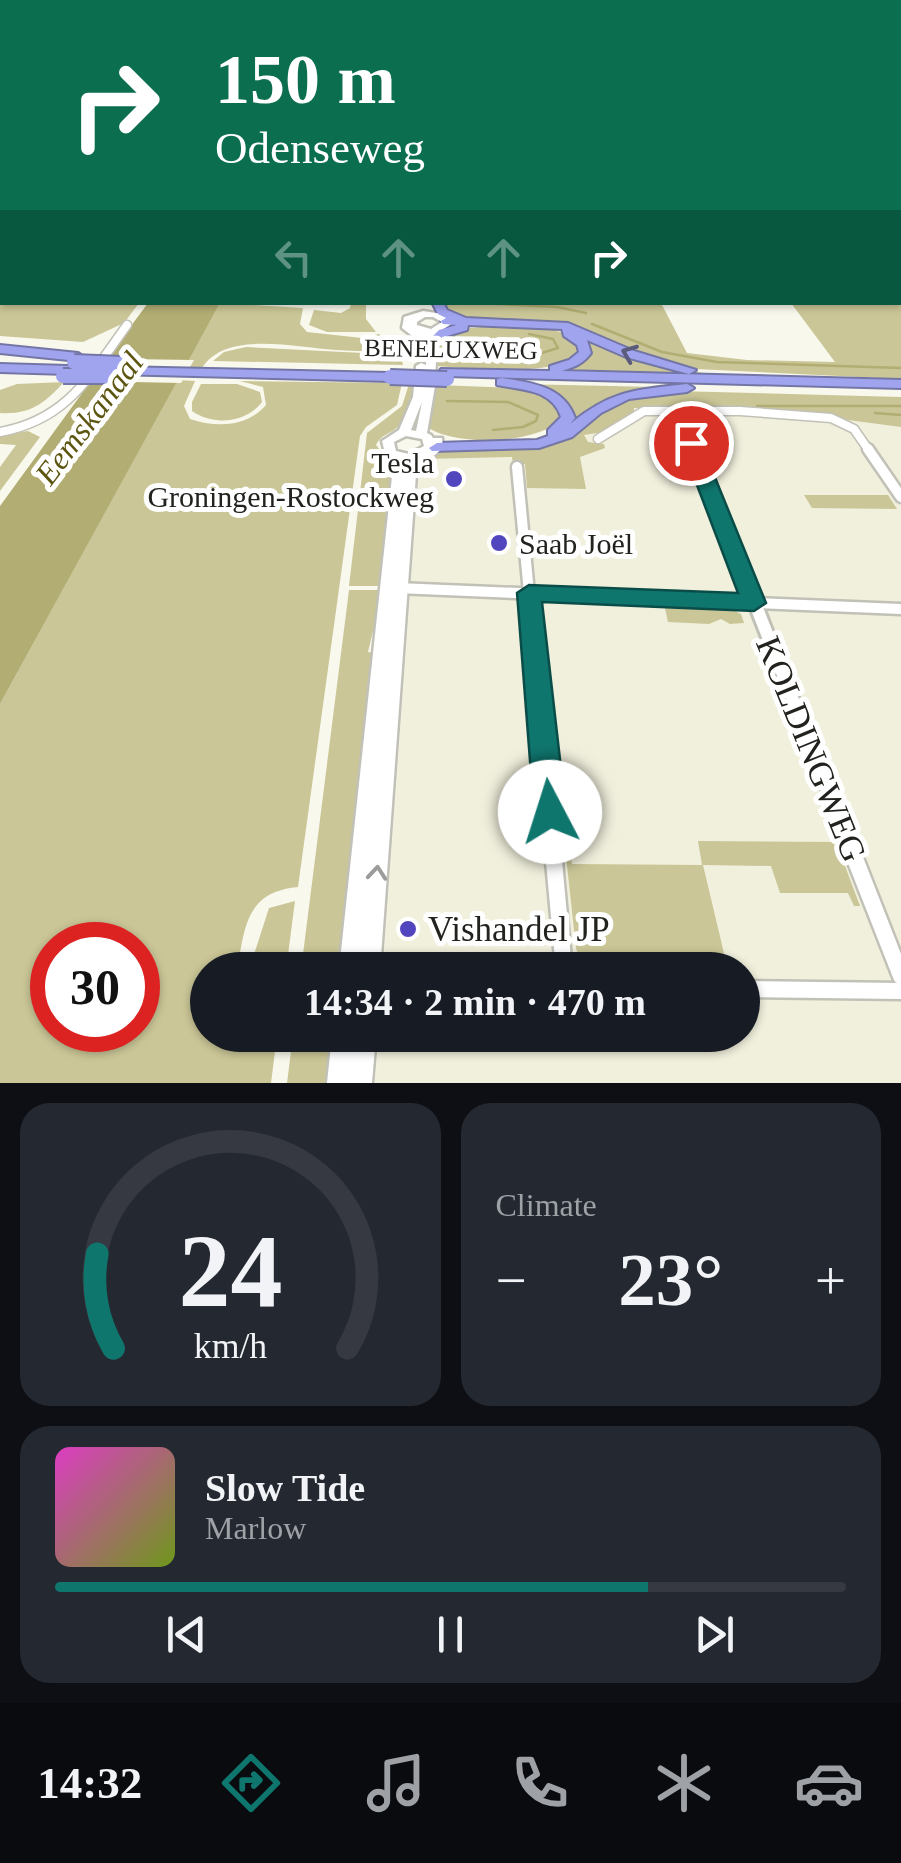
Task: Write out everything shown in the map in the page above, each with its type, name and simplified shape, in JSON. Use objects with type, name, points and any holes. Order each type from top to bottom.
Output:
[{"type":"highway","points":[[430,307],[470,323],[555,329],[579,338],[586,348],[578,360],[559,368],[470,372]]},
{"type":"highway","points":[[447,323],[564,326],[657,363],[710,373],[794,380]]},
{"type":"highway","points":[[424,336],[470,323]]},
{"type":"highway","points":[[0,350],[71,366]]},
{"type":"highway","name":"BENELUXWEG","points":[[0,364],[175,372],[214,370]]},
{"type":"highway","name":"BENELUXWEG","points":[[71,366],[128,364],[712,386],[901,387]]},
{"type":"highway","points":[[0,377],[71,366]]},
{"type":"highway","name":"BENELUXWEG","points":[[447,375],[470,372],[794,380],[901,387]]},
{"type":"highway","points":[[424,434],[538,439],[565,423],[566,408],[550,394],[486,380]]},
{"type":"highway","points":[[424,434],[539,444],[560,438],[596,410],[626,395],[712,386]]},
{"type":"main road","points":[[424,336],[430,386],[424,434]]},
{"type":"street","points":[[430,307],[447,323],[424,336],[405,322],[430,307]]},
{"type":"street","points":[[0,432],[30,426],[61,411],[126,325]]},
{"type":"street","points":[[598,439],[644,411],[740,411],[840,420],[858,434],[901,497]]},
{"type":"street","name":"KOLDINGWEG","points":[[678,411],[901,976]]},
{"type":"street","points":[[408,462],[391,453],[386,444],[424,434]]},
{"type":"street","points":[[352,952],[408,462],[424,434]]},
{"type":"street","points":[[516,468],[562,952]]},
{"type":"street","points":[[395,588],[901,609]]},
{"type":"street","points":[[370,952],[395,588]]},
{"type":"street","points":[[760,989],[901,991]]},
{"type":"street","points":[[339,1083],[342,1052]]},
{"type":"street","points":[[360,1083],[363,1052]]},
{"type":"shaded area","points":[[0,305],[138,305],[124,323],[83,342],[0,336]]},
{"type":"shaded area","points":[[219,305],[303,308],[300,324],[307,332],[362,338],[379,334],[392,345],[344,351],[260,344],[234,347],[214,356],[199,373],[181,373]]},
{"type":"shaded area","points":[[366,305],[366,319],[376,332],[327,332],[309,325],[314,310],[341,313]]},
{"type":"shaded area","points":[[441,305],[662,305],[687,353],[747,360],[835,362],[792,305],[901,305],[901,379],[695,369],[642,356],[552,322],[462,317],[448,313]]},
{"type":"shaded area","points":[[549,326],[559,327],[689,371],[725,376],[543,371],[581,363],[589,355],[564,330]]},
{"type":"shaded area","points":[[467,328],[546,328],[572,339],[581,350],[572,359],[537,368],[437,366],[439,338]]},
{"type":"shaded area","points":[[246,347],[363,353],[393,349],[401,356],[403,365],[213,361],[224,352]]},
{"type":"shaded area","points":[[177,380],[195,381],[184,406],[190,419],[211,424],[250,418],[266,405],[263,387],[240,381],[402,383],[397,405],[366,427],[360,436],[298,887],[281,890],[258,904],[246,926],[241,952],[190,952],[190,1052],[275,1052],[271,1083],[0,1083],[0,704]]},
{"type":"shaded area","points":[[64,382],[36,406],[0,413],[0,390],[17,384]]},
{"type":"shaded area","points":[[201,384],[237,384],[260,392],[262,402],[238,418],[210,419],[192,411]]},
{"type":"shaded area","points":[[409,384],[413,384],[412,394],[404,420],[376,445],[393,467],[386,510],[384,586],[349,586],[367,433],[402,406]]},
{"type":"shaded area","points":[[518,384],[657,388],[609,400],[562,432],[563,401]]},
{"type":"shaded area","points":[[436,385],[517,388],[554,401],[562,419],[534,434],[516,438],[456,438],[427,427]]},
{"type":"shaded area","points":[[675,391],[901,397],[901,427],[772,410],[634,408],[634,413],[603,432],[584,435],[588,442],[604,444],[605,448],[580,457],[586,489],[527,488],[525,464],[513,464],[512,457],[425,459],[447,449],[531,448],[620,400]]},
{"type":"shaded area","points":[[647,396],[901,402],[901,1083],[375,1083],[378,1052],[760,1052],[760,952],[384,952],[420,459],[526,452]]},
{"type":"shaded area","points":[[28,431],[40,437],[0,491],[0,467],[16,445],[0,444],[0,435]]},
{"type":"shaded area","points":[[804,495],[888,495],[897,509],[812,508]]},
{"type":"shaded area","points":[[349,590],[383,590],[368,652],[373,653],[348,952],[303,952]]},
{"type":"shaded area","points":[[665,608],[731,609],[741,614],[744,623],[730,624],[721,619],[709,624],[668,622]]},
{"type":"shaded area","points":[[563,798],[572,864],[702,865],[698,841],[836,842],[860,906],[854,906],[848,893],[780,893],[771,866],[703,865],[724,952],[577,952],[560,801]]},
{"type":"shaded area","points":[[295,901],[288,952],[255,952],[269,908]]},
{"type":"shaded area","points":[[291,1052],[337,1052],[334,1083],[287,1083]]},
{"type":"water","name":"Eemskanaal","points":[[147,305],[219,305],[0,704],[0,506],[88,385],[108,385],[126,358],[108,357]]},
{"type":"pier","points":[[126,359],[194,360],[181,383],[85,381]]},
{"type":"waterway","points":[[519,305],[586,313]]},
{"type":"waterway","points":[[592,324],[662,352],[717,362],[901,368]]},
{"type":"waterway","points":[[445,352],[535,355],[558,348],[553,339],[529,334]]},
{"type":"waterway","points":[[447,401],[508,402],[538,415],[536,421],[523,427],[493,430]]},
{"type":"waterway","points":[[757,406],[901,406]]},
{"type":"waterway","points":[[875,413],[901,415]]},
{"type":"place","name":"Tesla Groningen-Rostockweg","points":[[454,479]]},
{"type":"place","name":"Saab Joël","points":[[499,543]]},
{"type":"place","name":"Vishandel JP","points":[[408,929]]},
{"type":"route","points":[[550,812],[529,593],[754,603],[691,443]]}]
